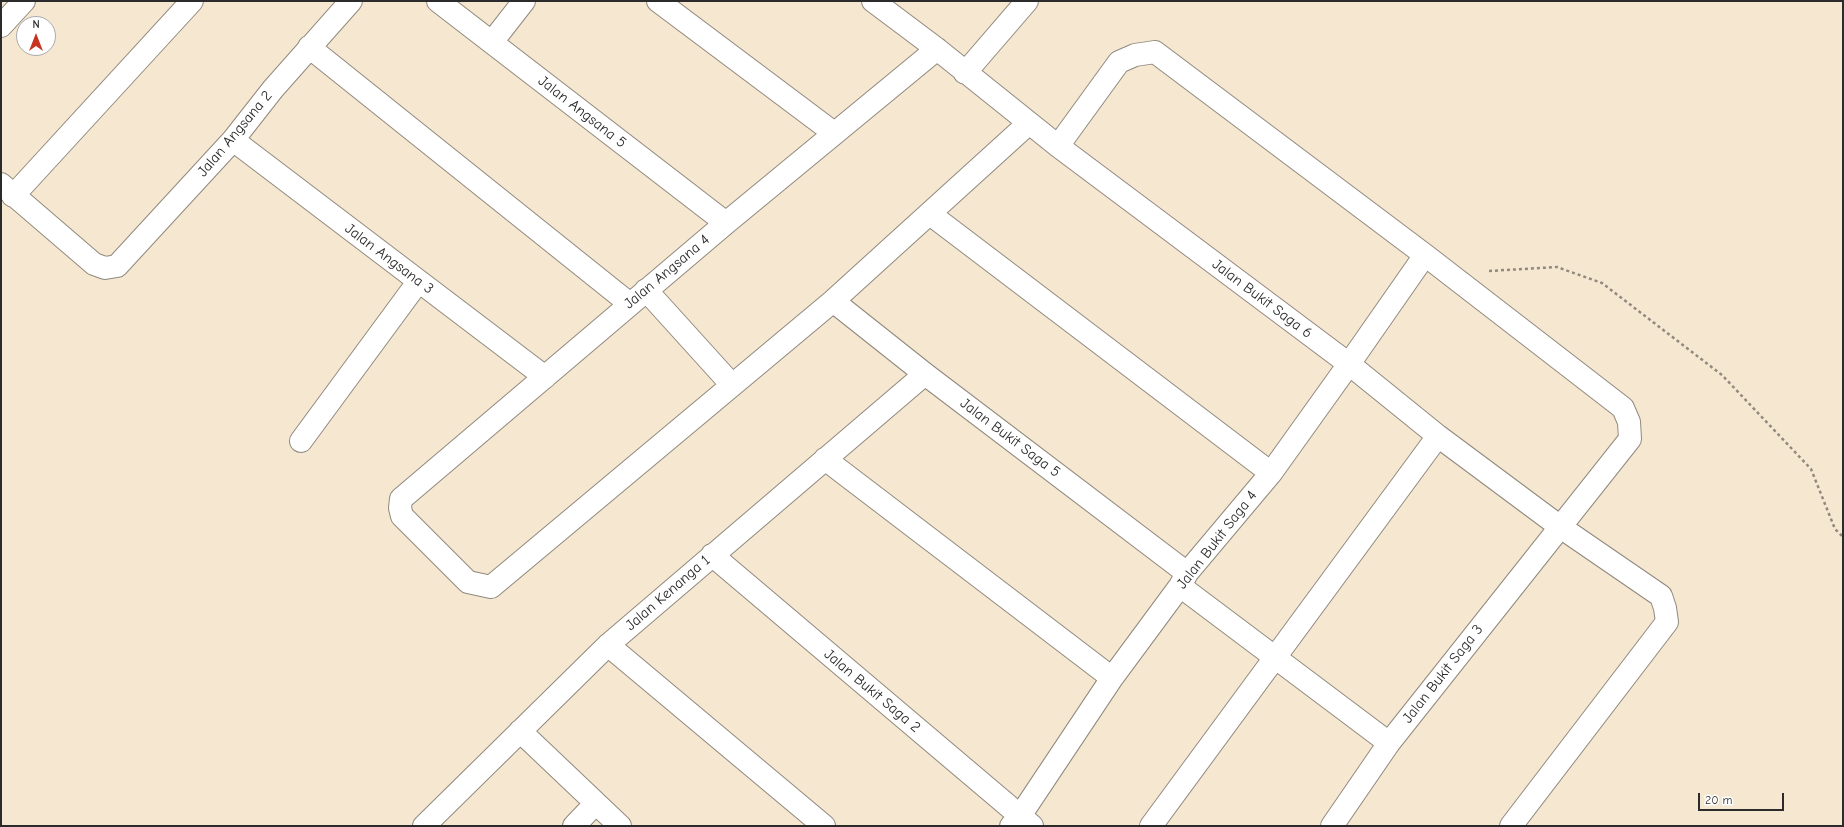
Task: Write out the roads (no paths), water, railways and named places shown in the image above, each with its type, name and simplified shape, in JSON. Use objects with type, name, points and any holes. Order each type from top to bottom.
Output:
[{"type":"street","points":[[1,26],[24,1]]},
{"type":"street","points":[[7,190],[192,1]]},
{"type":"street","name":"Jalan Angsana 2","points":[[7,190],[94,264],[105,268],[117,266],[233,140],[308,47],[351,1]]},
{"type":"street","name":"Jalan Angsana 5","points":[[438,1],[726,223]]},
{"type":"street","points":[[492,42],[524,1]]},
{"type":"street","points":[[658,1],[834,133]]},
{"type":"street","name":"Jalan Bukit Saga 6","points":[[873,1],[937,49],[1029,124],[1349,364],[1438,436],[1559,526],[1661,596],[1667,622],[1511,826]]},
{"type":"street","points":[[965,73],[1027,1]]},
{"type":"street","points":[[308,47],[638,297],[732,385],[833,301],[1029,124]]},
{"type":"street","name":"Jalan Angsana 4","points":[[732,385],[491,587],[468,582],[402,516],[400,508],[401,499],[726,223],[937,49]]},
{"type":"street","name":"Jalan Bukit Saga 3","points":[[1058,146],[1119,62],[1135,56],[1154,52],[1425,255],[1623,408],[1629,422],[1630,439],[1559,526],[1389,743],[1332,826]]},
{"type":"street","name":"Jalan Angsana 3","points":[[233,140],[545,377]]},
{"type":"street","points":[[930,214],[1271,473]]},
{"type":"street","name":"Jalan Bukit Saga 4","points":[[1021,823],[1112,678],[1184,579],[1271,473],[1425,255]]},
{"type":"street","points":[[301,442],[418,282]]},
{"type":"street","name":"Jalan Bukit Saga 5","points":[[833,301],[1184,579],[1275,657],[1389,743]]},
{"type":"street","name":"Jalan Kenanga 1","points":[[424,826],[608,645],[925,374]]},
{"type":"street","points":[[1151,826],[1438,436]]},
{"type":"street","points":[[825,459],[1112,678]]},
{"type":"street","name":"Jalan Bukit Saga 2","points":[[712,555],[1021,823]]},
{"type":"street","points":[[608,645],[824,826]]},
{"type":"street","points":[[520,731],[595,804],[620,826]]},
{"type":"street","points":[[574,826],[595,804]]}]
